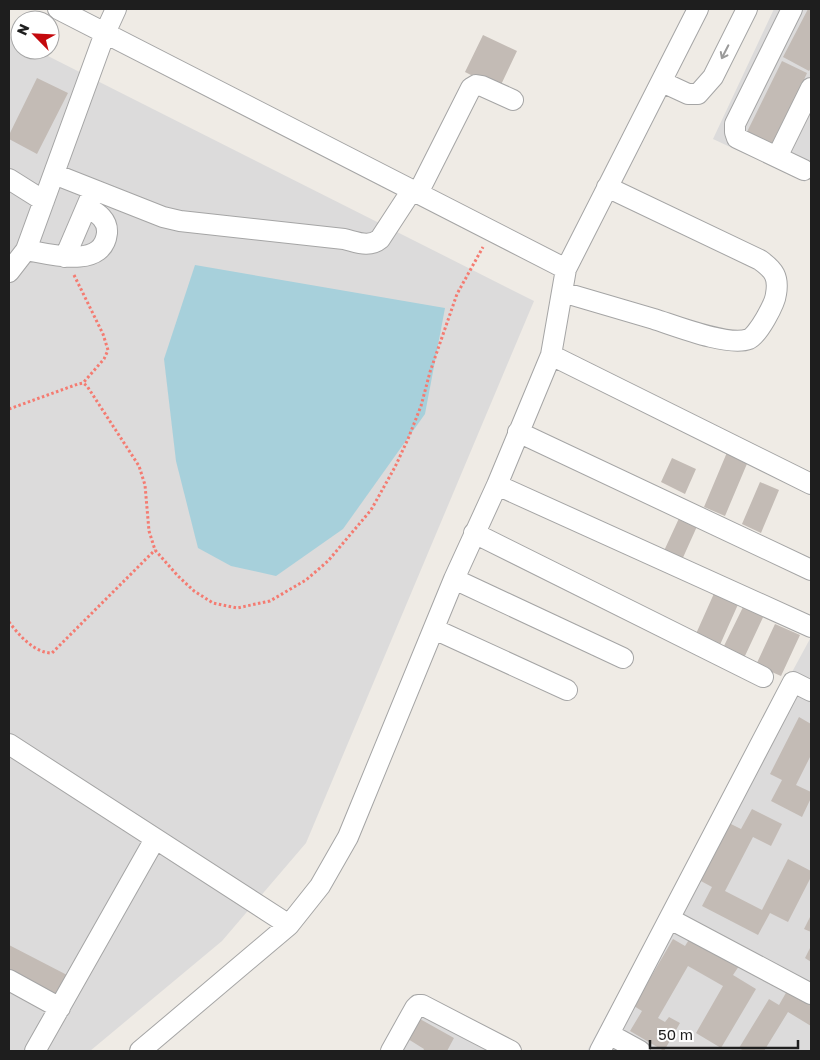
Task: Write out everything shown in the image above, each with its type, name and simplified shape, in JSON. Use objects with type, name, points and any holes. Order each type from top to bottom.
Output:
[{"type":"street","points":[[58,9],[566,269]]},
{"type":"street","points":[[9,272],[26,250],[104,33],[116,9]]},
{"type":"street","points":[[140,1051],[289,925],[320,886],[348,837],[454,579],[497,485],[551,355],[566,269],[698,9]]},
{"type":"street","points":[[662,82],[688,94],[698,94],[713,77],[747,9]]},
{"type":"street","points":[[792,9],[735,124],[735,132],[737,138],[804,170]]},
{"type":"street","points":[[54,174],[90,198],[180,221],[344,239],[367,245],[375,244],[415,192],[471,88],[476,84],[513,100]]},
{"type":"street","points":[[777,157],[811,88]]},
{"type":"street","points":[[9,179],[44,201]]},
{"type":"street","points":[[562,292],[709,336],[742,341],[752,338],[764,323],[776,298],[778,281],[770,267],[760,260],[607,187]]},
{"type":"street","points":[[26,250],[74,258],[90,255],[99,249],[105,242],[107,231],[104,221],[90,198]]},
{"type":"street","points":[[65,257],[90,198]]},
{"type":"street","points":[[551,355],[811,484]]},
{"type":"street","points":[[518,432],[811,570]]},
{"type":"street","points":[[497,485],[811,627]]},
{"type":"street","points":[[474,532],[763,677]]},
{"type":"street","points":[[454,579],[623,658]]},
{"type":"street","points":[[434,629],[567,690]]},
{"type":"street","points":[[640,1051],[604,1043],[793,682],[811,691]]},
{"type":"street","points":[[9,744],[289,925]]},
{"type":"street","points":[[35,1051],[155,838]]},
{"type":"street","points":[[670,919],[811,994]]},
{"type":"street","points":[[9,980],[60,1008]]},
{"type":"street","points":[[392,1051],[418,1005],[478,1044],[511,1051]]},
{"type":"path","points":[[83,383],[90,390],[139,466],[145,485],[148,531],[154,550],[194,591],[213,603],[237,608],[270,601],[306,580],[328,561],[371,510],[396,467],[421,406],[430,372],[457,294],[492,231]]},
{"type":"path","points":[[9,409],[83,383],[104,359],[108,350],[103,334],[65,257]]},
{"type":"path","points":[[9,622],[17,633],[34,647],[46,653],[52,653],[154,550]]},
{"type":"shaded area","points":[[774,9],[811,9],[811,169],[805,182],[713,139]]},
{"type":"shaded area","points":[[9,36],[10,60],[56,60],[534,301],[306,843],[222,941],[90,1051],[9,1051]]},
{"type":"shaded area","points":[[811,637],[811,1051],[587,1051]]},
{"type":"shaded area","points":[[414,1003],[518,1051],[388,1051]]},
{"type":"water","points":[[195,265],[445,308],[425,414],[343,529],[276,576],[231,566],[198,548],[176,461],[164,359]]},
{"type":"building","points":[[808,9],[811,9],[811,68],[809,71],[783,57]]},
{"type":"building","points":[[483,35],[517,51],[499,89],[465,72]]},
{"type":"building","points":[[782,61],[807,73],[773,151],[744,138]]},
{"type":"building","points":[[37,78],[68,93],[37,154],[9,139],[9,135]]},
{"type":"building","points":[[728,450],[749,459],[725,516],[704,507]]},
{"type":"building","points":[[672,458],[696,469],[685,494],[661,482]]},
{"type":"building","points":[[760,482],[779,490],[761,533],[742,524]]},
{"type":"building","points":[[681,514],[699,522],[681,562],[663,553]]},
{"type":"building","points":[[716,589],[740,600],[719,647],[695,636]]},
{"type":"building","points":[[745,603],[765,613],[744,658],[723,648]]},
{"type":"building","points":[[775,624],[800,635],[781,676],[756,665]]},
{"type":"building","points":[[799,717],[811,724],[811,755],[796,785],[811,792],[811,798],[802,817],[771,801],[782,780],[770,774]]},
{"type":"building","points":[[752,809],[782,824],[771,846],[753,837],[725,891],[762,910],[788,859],[811,871],[811,877],[788,922],[770,913],[758,935],[702,906],[712,887],[699,880],[729,823],[741,829]]},
{"type":"building","points":[[811,915],[811,932],[804,929]]},
{"type":"building","points":[[690,938],[739,966],[733,975],[756,989],[721,1048],[696,1033],[723,986],[688,966],[658,1018],[665,1022],[669,1017],[680,1023],[664,1051],[630,1031],[642,1011],[634,1006],[673,939],[685,946]]},
{"type":"building","points":[[9,945],[67,975],[55,999],[9,975]]},
{"type":"building","points":[[811,946],[811,962],[805,958]]},
{"type":"building","points":[[787,991],[811,995],[811,1026],[788,1012],[764,1051],[744,1051],[739,1048],[769,999],[779,1005]]},
{"type":"building","points":[[420,1019],[454,1038],[447,1051],[423,1051],[424,1049],[408,1039]]}]
